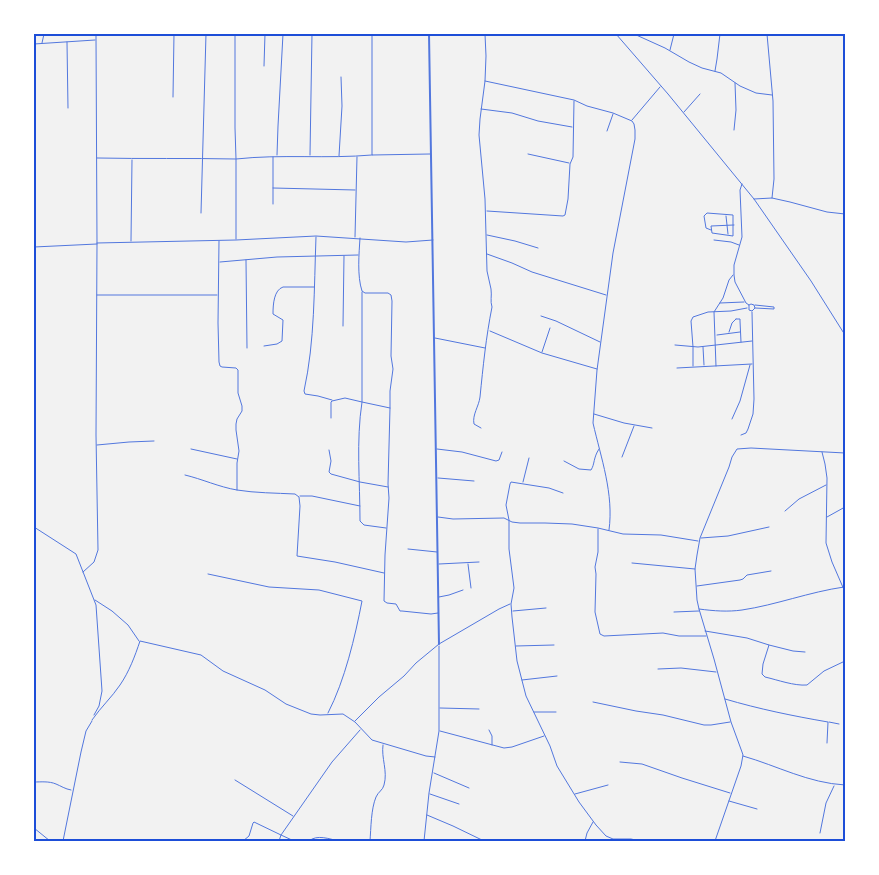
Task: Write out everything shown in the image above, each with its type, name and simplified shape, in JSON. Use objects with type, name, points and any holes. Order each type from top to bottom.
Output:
[{"type":"street","points":[[42,43],[44,34]]},
{"type":"street","points":[[83,572],[94,562],[98,550],[96,445],[96,34]]},
{"type":"street","points":[[173,97],[174,34]]},
{"type":"street","points":[[201,213],[206,34]]},
{"type":"street","points":[[236,34],[236,240]]},
{"type":"street","points":[[264,66],[265,34]]},
{"type":"street","points":[[278,156],[283,34]]},
{"type":"street","points":[[310,157],[312,34]]},
{"type":"street","points":[[372,34],[372,155]]},
{"type":"street","points":[[424,841],[426,815],[439,731],[440,708],[429,34]]},
{"type":"street","points":[[480,428],[473,421],[480,399],[492,307],[490,303],[491,288],[487,271],[487,235],[480,148],[480,119],[485,81],[485,34]]},
{"type":"street","points":[[616,34],[754,198],[811,281],[845,335]]},
{"type":"street","points":[[634,34],[702,68],[721,73],[740,86],[756,93],[772,96]]},
{"type":"street","points":[[670,51],[674,34]]},
{"type":"street","points":[[715,72],[720,34]]},
{"type":"street","points":[[767,34],[775,158],[772,198]]},
{"type":"street","points":[[34,44],[96,40]]},
{"type":"street","points":[[67,42],[68,108]]},
{"type":"street","points":[[340,157],[341,77]]},
{"type":"street","points":[[485,81],[574,100],[587,106],[613,113],[632,121],[634,124],[635,139],[613,253],[607,295],[594,414],[594,423],[609,495],[609,530]]},
{"type":"street","points":[[734,130],[736,83]]},
{"type":"street","points":[[632,121],[661,86]]},
{"type":"street","points":[[683,114],[700,94]]},
{"type":"street","points":[[485,211],[565,215],[572,157],[574,100]]},
{"type":"street","points":[[481,109],[512,113],[538,121],[573,127]]},
{"type":"street","points":[[607,131],[613,113]]},
{"type":"street","points":[[97,158],[236,159],[278,156],[357,157],[432,154]]},
{"type":"street","points":[[528,154],[570,164]]},
{"type":"street","points":[[273,157],[273,204]]},
{"type":"street","points":[[354,238],[357,157]]},
{"type":"street","points":[[132,159],[132,242]]},
{"type":"street","points":[[741,436],[748,429],[753,414],[754,398],[752,311],[750,311],[735,282],[734,275],[734,265],[742,236],[740,190],[742,184]]},
{"type":"street","points":[[273,188],[355,190]]},
{"type":"street","points":[[754,198],[772,198],[827,212],[845,214]]},
{"type":"street","points":[[705,214],[726,214],[733,215],[734,236],[712,233],[711,230],[706,228],[705,214]]},
{"type":"street","points":[[726,214],[731,242]]},
{"type":"street","points":[[711,230],[711,226],[734,225]]},
{"type":"street","points":[[487,235],[538,248]]},
{"type":"street","points":[[34,247],[316,236],[406,242],[433,240]]},
{"type":"street","points":[[316,236],[309,361],[305,394],[332,400],[345,398],[390,408]]},
{"type":"street","points":[[360,238],[359,255],[362,291],[362,402],[359,446],[360,522],[364,525],[387,528]]},
{"type":"street","points":[[219,240],[219,362],[222,367],[236,368],[238,370],[238,393],[242,406],[242,411],[236,424],[239,451],[236,470],[238,490]]},
{"type":"street","points":[[714,240],[740,245]]},
{"type":"street","points":[[487,254],[532,272],[607,295]]},
{"type":"street","points":[[343,326],[344,255]]},
{"type":"street","points":[[219,262],[246,259],[359,255]]},
{"type":"street","points":[[246,259],[247,348]]},
{"type":"street","points":[[716,366],[714,312],[723,298],[729,280],[734,275]]},
{"type":"street","points":[[264,346],[277,344],[282,341],[283,320],[273,314],[276,291],[284,287],[314,287]]},
{"type":"street","points":[[362,291],[365,293],[388,294],[392,297],[393,371],[390,391],[389,498],[384,602],[396,604],[402,611],[439,613]]},
{"type":"street","points":[[97,294],[218,295]]},
{"type":"street","points":[[720,303],[745,302]]},
{"type":"street","points":[[693,366],[693,317],[704,313],[735,311],[749,307],[751,304],[774,308],[755,308],[752,311]]},
{"type":"street","points":[[541,316],[601,342]]},
{"type":"street","points":[[729,333],[736,316]]},
{"type":"street","points":[[736,319],[740,320],[741,342]]},
{"type":"street","points":[[542,353],[550,328]]},
{"type":"street","points":[[489,331],[542,353],[598,370]]},
{"type":"street","points":[[716,335],[741,332]]},
{"type":"street","points":[[434,338],[486,348]]},
{"type":"street","points":[[675,345],[693,347],[753,341]]},
{"type":"street","points":[[704,346],[704,366]]},
{"type":"street","points":[[677,368],[752,364]]},
{"type":"street","points":[[732,419],[752,364]]},
{"type":"street","points":[[331,418],[332,400]]},
{"type":"street","points":[[594,414],[624,423],[652,428]]},
{"type":"street","points":[[622,457],[635,425]]},
{"type":"street","points":[[96,445],[154,441]]},
{"type":"street","points":[[716,841],[743,755],[724,699],[699,610],[696,569],[699,541],[732,457],[737,449],[751,448],[845,453]]},
{"type":"street","points":[[191,449],[238,459]]},
{"type":"street","points":[[437,449],[462,452],[496,461],[499,460],[502,452]]},
{"type":"street","points":[[564,461],[579,469],[591,470],[593,469],[599,449]]},
{"type":"street","points":[[329,450],[332,462],[329,472],[331,474],[388,487]]},
{"type":"street","points":[[822,452],[827,485],[826,543],[845,592]]},
{"type":"street","points":[[824,457],[827,452]]},
{"type":"street","points":[[523,483],[528,458]]},
{"type":"street","points":[[185,475],[238,490],[312,496],[360,506]]},
{"type":"street","points":[[437,478],[474,481]]},
{"type":"street","points":[[563,493],[554,489],[523,483],[512,482],[510,484],[506,505],[509,520],[509,549],[514,588],[511,604],[521,681],[557,766],[594,822],[606,836],[613,839],[640,841]]},
{"type":"street","points":[[785,510],[799,499],[827,485]]},
{"type":"street","points":[[299,496],[297,556],[385,573]]},
{"type":"street","points":[[826,517],[845,507]]},
{"type":"street","points":[[438,517],[453,519],[504,518],[520,523],[559,523],[598,528],[623,534],[661,535],[699,541]]},
{"type":"street","points":[[34,527],[76,554],[96,605],[102,691],[99,706],[86,731],[72,790],[63,841]]},
{"type":"street","points":[[598,528],[598,552],[595,567],[595,612],[602,636],[663,633],[679,636],[707,636]]},
{"type":"street","points":[[700,538],[728,536],[769,528]]},
{"type":"street","points":[[408,549],[438,552]]},
{"type":"street","points":[[438,564],[479,562]]},
{"type":"street","points":[[468,563],[471,588]]},
{"type":"street","points":[[632,563],[696,569]]},
{"type":"street","points":[[696,586],[740,580],[747,575],[771,571]]},
{"type":"street","points":[[208,574],[268,587],[319,590],[362,601],[340,687],[328,714]]},
{"type":"street","points":[[674,612],[740,610],[768,605],[818,591],[844,587]]},
{"type":"street","points":[[438,598],[462,590]]},
{"type":"street","points":[[94,600],[112,611],[128,625],[140,641],[201,655],[223,671],[265,690],[286,704],[311,714],[343,714],[355,722],[372,740],[435,757]]},
{"type":"street","points":[[355,722],[379,697],[439,644],[511,604]]},
{"type":"street","points":[[512,611],[546,608]]},
{"type":"street","points":[[706,631],[747,638],[793,651],[805,652]]},
{"type":"street","points":[[92,720],[120,685],[135,656],[140,641]]},
{"type":"street","points":[[515,646],[554,645]]},
{"type":"street","points":[[769,645],[762,674],[765,677],[796,684],[807,685],[824,671],[845,662]]},
{"type":"street","points":[[658,669],[681,668],[717,672]]},
{"type":"street","points":[[521,681],[557,676]]},
{"type":"street","points":[[724,699],[777,713],[839,724]]},
{"type":"street","points":[[593,702],[704,725],[731,722]]},
{"type":"street","points":[[440,708],[479,709]]},
{"type":"street","points":[[533,712],[556,712]]},
{"type":"street","points":[[827,743],[828,722]]},
{"type":"street","points":[[279,841],[281,835],[332,762],[361,729]]},
{"type":"street","points":[[489,730],[492,736],[492,745]]},
{"type":"street","points":[[439,731],[504,748],[545,736]]},
{"type":"street","points":[[370,841],[375,799],[384,788],[385,783],[383,744]]},
{"type":"street","points":[[743,755],[806,778],[835,785],[845,785]]},
{"type":"street","points":[[620,762],[642,764],[731,793]]},
{"type":"street","points":[[433,773],[469,788]]},
{"type":"street","points":[[235,780],[294,816]]},
{"type":"street","points":[[34,782],[50,782],[72,790]]},
{"type":"street","points":[[574,794],[608,784]]},
{"type":"street","points":[[820,833],[826,804],[835,785]]},
{"type":"street","points":[[429,794],[459,804]]},
{"type":"street","points":[[729,800],[757,809]]},
{"type":"street","points":[[426,815],[484,841]]},
{"type":"street","points":[[243,841],[249,836],[254,822],[294,841]]},
{"type":"street","points":[[585,841],[587,833],[594,822]]},
{"type":"street","points":[[34,828],[50,841]]},
{"type":"street","points":[[309,841],[317,837],[352,841]]}]
